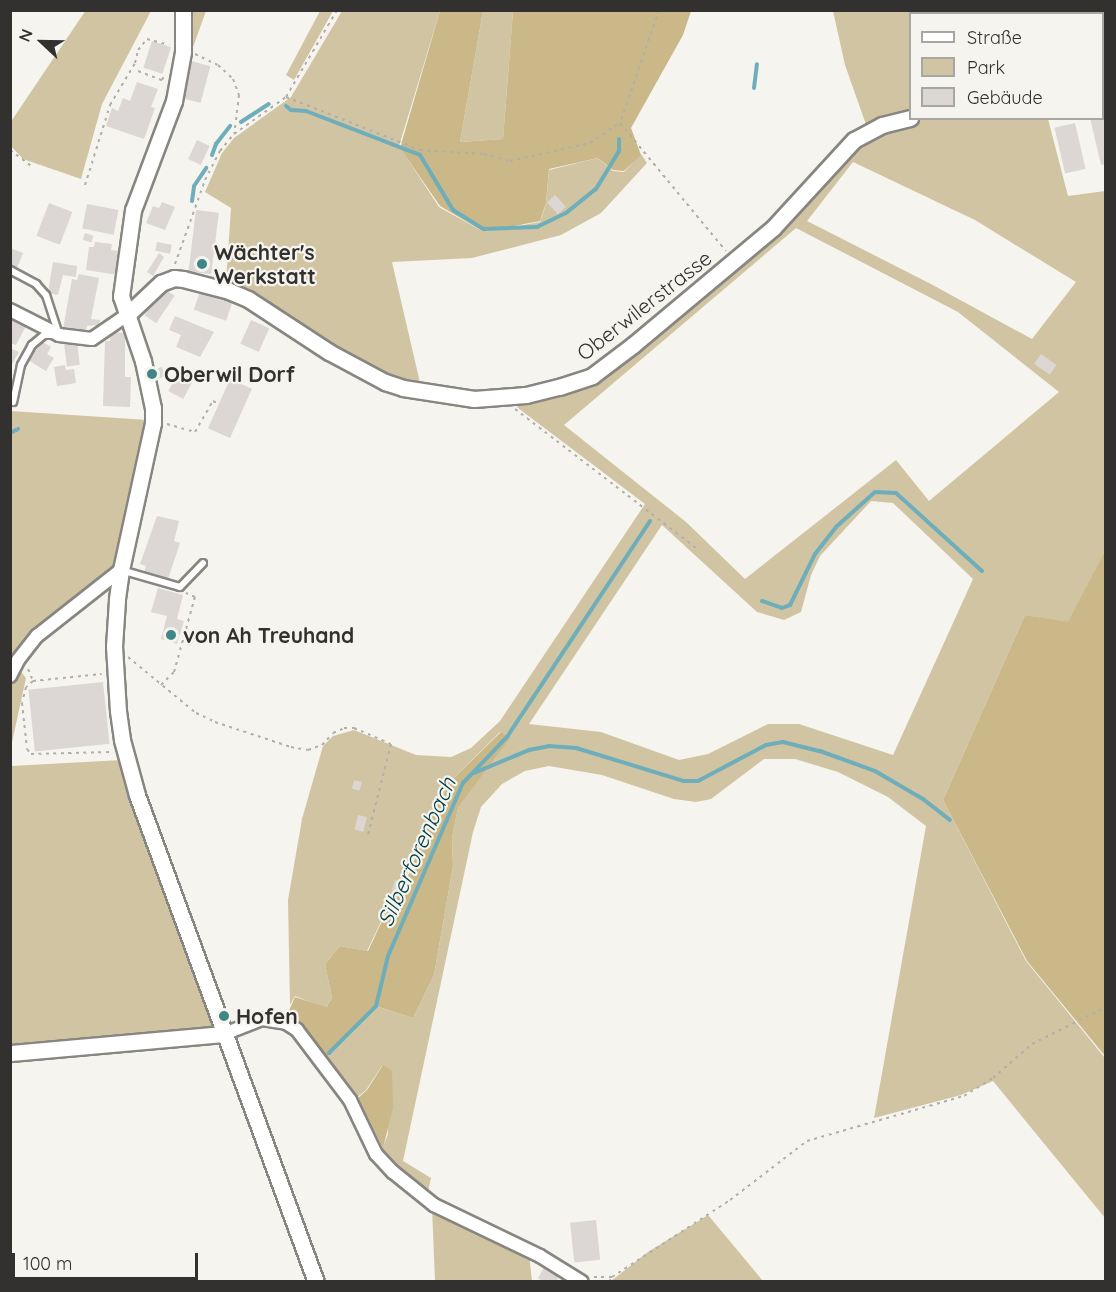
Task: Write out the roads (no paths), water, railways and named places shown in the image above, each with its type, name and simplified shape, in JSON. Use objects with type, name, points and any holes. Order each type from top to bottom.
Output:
[{"type":"street","points":[[183,10],[171,79],[174,100],[133,210],[121,296],[147,374],[153,415],[143,474],[121,570],[114,646],[118,711],[125,751],[137,795],[316,1281]]},
{"type":"street","name":"Oberwilerstrasse","points":[[127,315],[156,287],[171,279],[198,282],[248,299],[329,352],[385,382],[447,396],[474,399],[509,397],[559,387],[592,376],[633,345],[789,213],[854,140],[882,125],[909,118]]},
{"type":"street","points":[[10,310],[59,335],[92,339],[127,315]]},
{"type":"street","points":[[10,676],[21,656],[51,625],[121,570]]},
{"type":"street","points":[[10,1053],[224,1034],[262,1019],[280,1021],[297,1030],[350,1100],[376,1154],[393,1172],[434,1205],[540,1256],[580,1279]]},
{"type":"lane","points":[[10,270],[36,284],[46,295],[59,335],[44,335],[32,345],[21,366],[13,402]]},
{"type":"lane","points":[[121,570],[180,587],[203,563]]},
{"type":"waterway","points":[[754,88],[757,64]]},
{"type":"waterway","points":[[241,122],[269,104]]},
{"type":"waterway","points":[[286,106],[291,110],[306,111],[420,155],[453,210],[484,229],[537,227],[566,213],[596,189],[619,151],[619,139]]},
{"type":"waterway","points":[[212,155],[216,144],[230,126]]},
{"type":"waterway","points":[[192,201],[194,186],[206,168]]},
{"type":"waterway","points":[[10,433],[18,429]]},
{"type":"waterway","points":[[762,601],[782,608],[790,605],[815,554],[836,527],[875,492],[896,493],[982,571]]},
{"type":"waterway","name":"Silberforenbach","points":[[329,1053],[376,1006],[388,956],[463,783],[507,737],[650,521]]},
{"type":"waterway","points":[[474,773],[529,750],[549,746],[576,748],[684,781],[698,781],[766,745],[783,742],[820,751],[875,771],[923,799],[950,820]]},
{"type":"place","name":"Wächter's Werkstatt","points":[[202,264]]},
{"type":"place","name":"Oberwil Dorf","points":[[152,374]]},
{"type":"place","name":"von Ah Treuhand","points":[[171,635]]},
{"type":"place","name":"Hofen","points":[[224,1016]]}]
